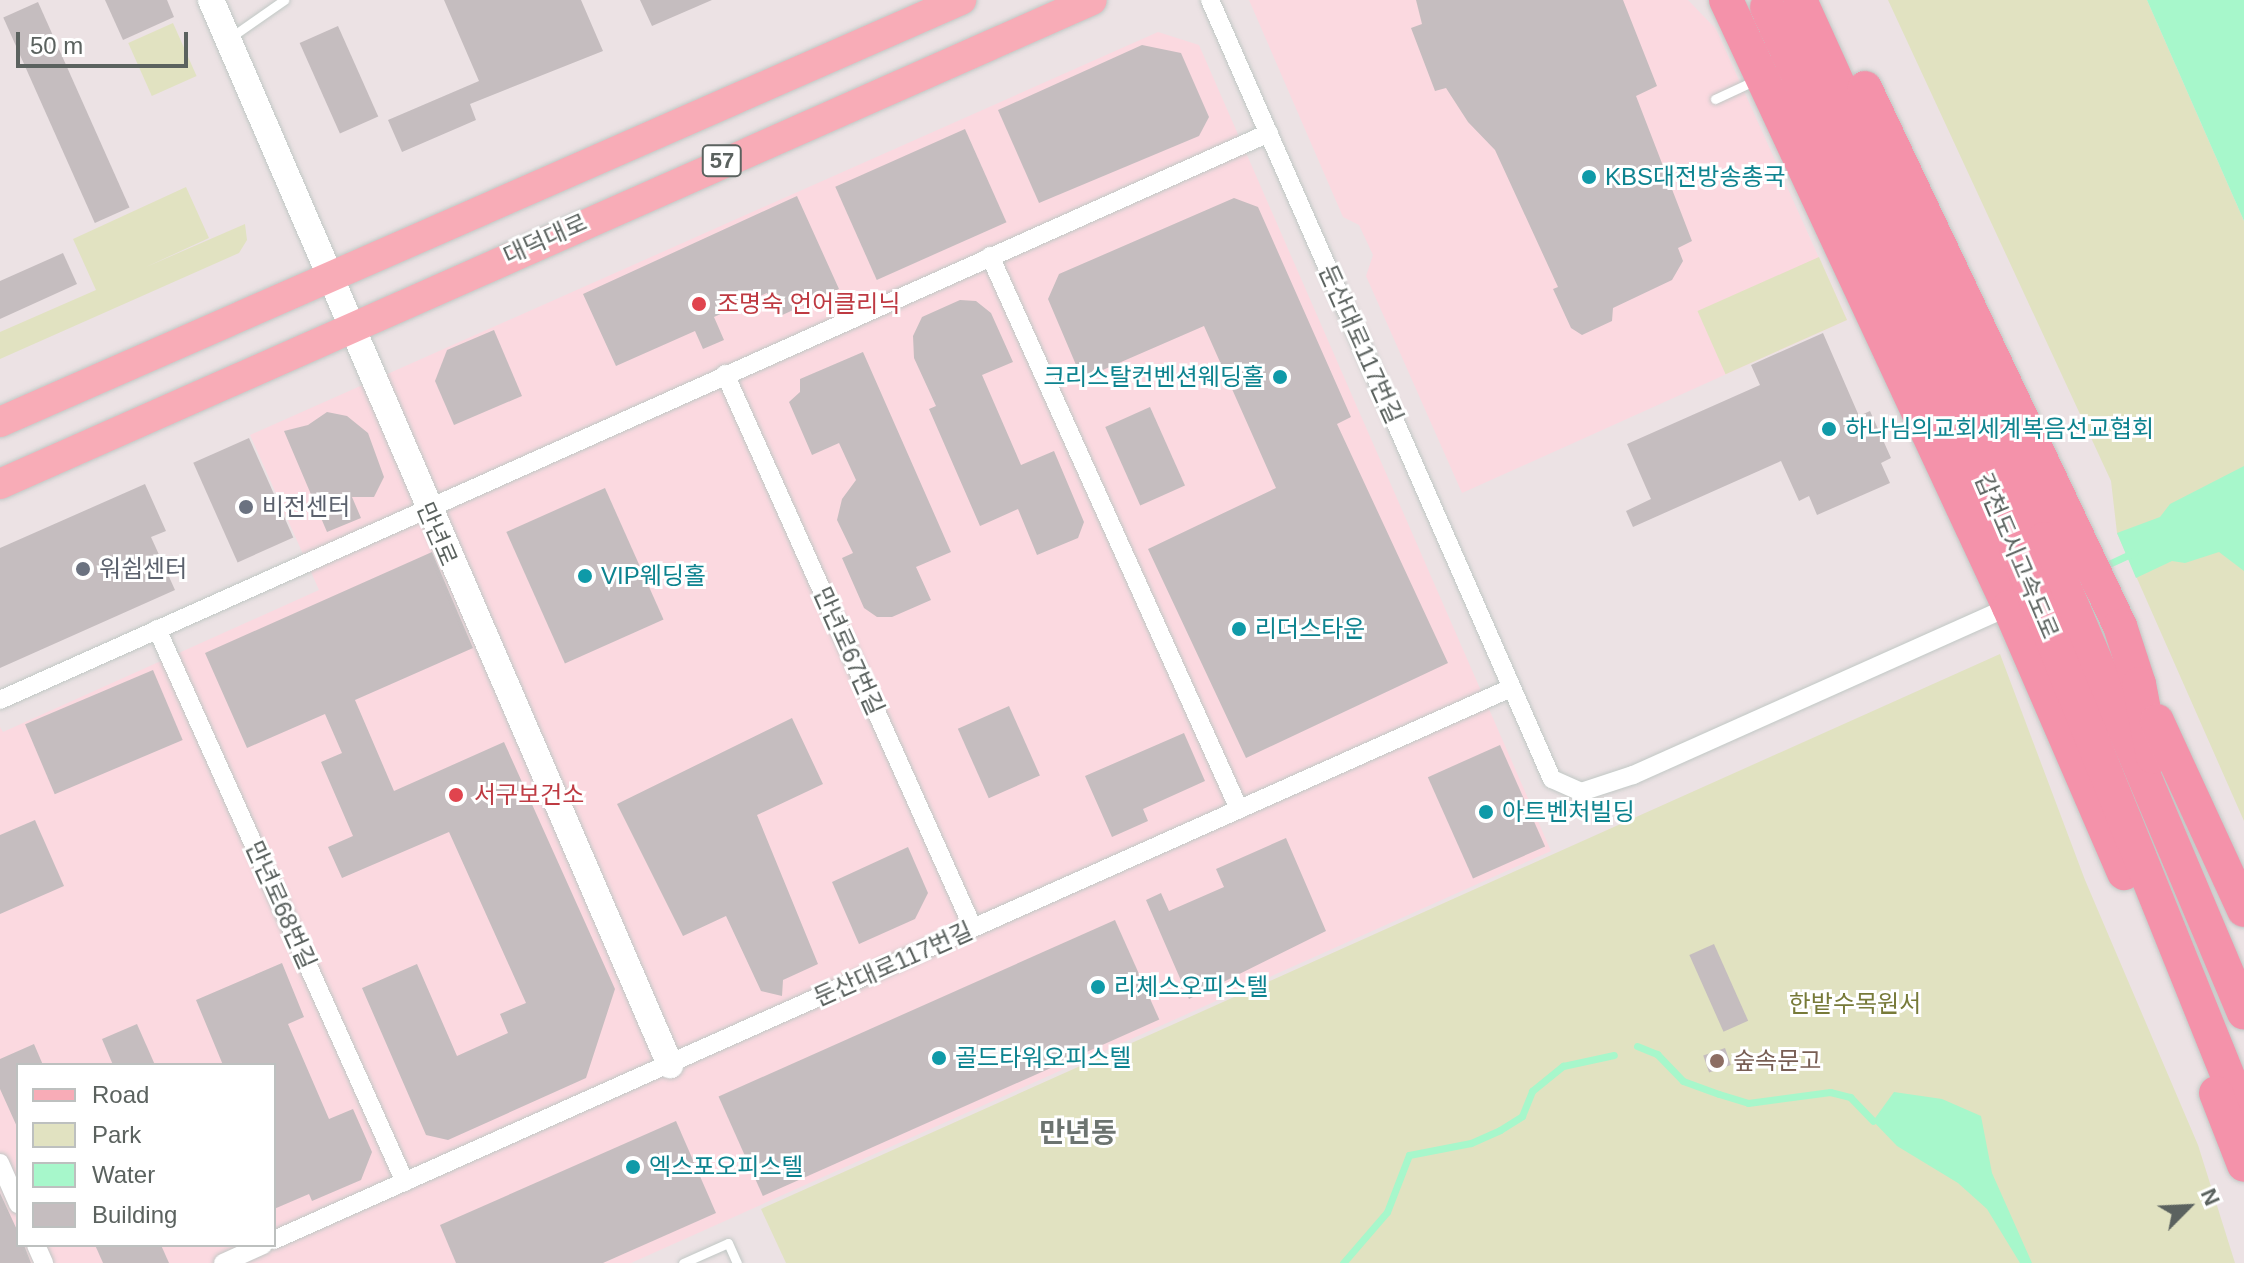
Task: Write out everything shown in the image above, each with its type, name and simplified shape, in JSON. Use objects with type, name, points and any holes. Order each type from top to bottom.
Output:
[{"type":"highway","points":[[1726,0],[2009,607],[2196,1038],[2237,1125],[2244,1165]]},
{"type":"highway","name":"갑천도시고속도로","points":[[1800,0],[2166,820],[2244,1013]]},
{"type":"highway","points":[[1824,0],[2087,554],[2139,684],[2244,910]]},
{"type":"highway","name":"갑천도시고속도로","points":[[1767,7],[2016,550],[2178,941],[2237,1125]]},
{"type":"highway","points":[[2139,684],[2166,820]]},
{"type":"highway","points":[[2178,941],[2196,1038]]},
{"type":"main road","name":"57","points":[[0,422],[922,12],[961,0]]},
{"type":"main road","name":"대덕대로","points":[[0,484],[352,324],[1092,0]]},
{"type":"street","name":"만년로","points":[[211,0],[331,274],[427,510],[670,1065]]},
{"type":"street","name":"둔산대로117번길","points":[[1210,0],[1552,779],[1581,792],[1633,775],[2009,607]]},
{"type":"street","points":[[0,700],[1269,133]]},
{"type":"street","points":[[990,256],[1239,809]]},
{"type":"street","name":"만년로67번길","points":[[725,374],[973,928]]},
{"type":"street","name":"만년로68번길","points":[[157,629],[405,1182]]},
{"type":"street","name":"둔산대로117번길","points":[[276,1239],[1511,688]]},
{"type":"street","points":[[2237,1125],[2244,1181]]},
{"type":"street","points":[[0,1163],[16,1199]]},
{"type":"street","points":[[223,1263],[259,1247]]},
{"type":"lane","points":[[228,39],[284,0]]},
{"type":"lane","points":[[1715,99],[1763,77]]},
{"type":"lane","points":[[683,1263],[728,1243],[737,1263]]},
{"type":"shaded area","points":[[1249,0],[1688,0],[1716,29],[1847,320],[1462,493],[1366,276],[1373,255],[1359,225],[1343,217]]},
{"type":"shaded area","points":[[1158,32],[1199,45],[1551,851],[631,1263],[0,1263],[0,727],[3,732],[319,590],[250,435]]},
{"type":"green space","points":[[1888,0],[2147,0],[2244,221],[2244,821],[2117,533],[2111,481]]},
{"type":"green space","points":[[173,23],[197,76],[152,96],[128,43]]},
{"type":"green space","points":[[186,187],[209,238],[146,267],[245,224],[247,240],[239,253],[0,359],[0,332],[96,290],[73,239]]},
{"type":"green space","points":[[1819,257],[1847,320],[1726,374],[1697,311]]},
{"type":"green space","name":"한밭수목원서","points":[[2000,654],[2085,880],[2198,1145],[2235,1263],[786,1263],[761,1209]]},
{"type":"water","points":[[2147,0],[2244,0],[2244,221]]},
{"type":"water","points":[[2244,466],[2244,571],[2219,552],[2185,563],[2172,561],[2136,578],[2117,533],[2160,517],[2170,504]]},
{"type":"water","points":[[1894,1092],[1942,1099],[1981,1116],[1992,1173],[2032,1263],[2020,1263],[1987,1209],[1958,1183],[1897,1146],[1873,1121]]},
{"type":"building","points":[[105,0],[167,0],[174,17],[123,40]]},
{"type":"building","points":[[444,0],[581,0],[603,51],[470,104],[476,120],[402,152],[388,120],[479,81]]},
{"type":"building","points":[[640,0],[712,0],[652,26]]},
{"type":"building","name":"KBS대전방송총국","points":[[1416,0],[1623,0],[1657,86],[1636,96],[1692,241],[1678,248],[1683,261],[1672,280],[1613,308],[1612,321],[1582,335],[1571,328],[1553,289],[1558,287],[1495,150],[1468,122],[1446,88],[1435,91],[1411,28],[1422,24]]},
{"type":"building","points":[[38,2],[130,208],[95,223],[3,17]]},
{"type":"building","points":[[338,26],[378,116],[340,134],[300,43]]},
{"type":"building","points":[[1142,45],[1181,53],[1209,117],[1199,136],[1039,203],[998,110]]},
{"type":"building","points":[[965,129],[1006,222],[877,280],[835,187]]},
{"type":"building","points":[[797,196],[839,289],[778,317],[767,293],[714,317],[724,340],[703,349],[695,331],[616,366],[583,294]]},
{"type":"building","points":[[1234,198],[1258,207],[1351,417],[1337,424],[1448,663],[1246,758],[1148,549],[1276,488],[1204,326],[1082,379],[1048,299],[1059,274]]},
{"type":"building","points":[[63,253],[77,284],[0,319],[0,281]]},
{"type":"building","points":[[960,300],[976,301],[991,313],[1013,362],[982,375],[1021,465],[1054,451],[1084,522],[1078,538],[1037,555],[1018,509],[980,526],[929,409],[936,406],[914,358],[913,336],[922,317]]},
{"type":"building","points":[[494,330],[522,396],[454,425],[435,381],[447,350]]},
{"type":"building","points":[[1823,333],[1859,416],[1870,411],[1891,458],[1881,463],[1890,483],[1817,515],[1809,496],[1799,501],[1781,461],[1633,527],[1626,511],[1651,499],[1627,444],[1760,385],[1751,365]]},
{"type":"building","points":[[863,352],[951,552],[916,567],[931,600],[892,617],[877,617],[864,608],[842,558],[853,553],[837,520],[842,499],[856,480],[839,443],[812,455],[789,402],[800,392],[800,379]]},
{"type":"building","points":[[1150,407],[1185,486],[1140,505],[1105,427]]},
{"type":"building","points":[[327,412],[347,416],[368,433],[384,477],[374,497],[352,497],[361,518],[327,532],[284,431],[308,425]]},
{"type":"building","name":"비전센터","points":[[249,438],[293,538],[238,562],[193,463]]},
{"type":"building","name":"워쉽센터","points":[[145,484],[166,531],[151,537],[175,590],[0,668],[0,548]]},
{"type":"building","name":"VIP웨딩홀","points":[[605,488],[664,620],[565,663],[506,532]]},
{"type":"building","points":[[432,552],[473,648],[355,700],[394,791],[504,742],[615,989],[586,1078],[448,1140],[426,1135],[362,988],[417,964],[457,1056],[508,1033],[500,1014],[526,1003],[449,832],[342,878],[328,847],[353,836],[321,762],[342,753],[325,714],[247,748],[205,653]]},
{"type":"building","points":[[153,670],[183,740],[55,794],[25,724]]},
{"type":"building","points":[[1009,706],[1040,775],[989,798],[958,729]]},
{"type":"building","points":[[792,718],[823,784],[757,815],[818,964],[783,980],[782,996],[761,991],[726,916],[683,936],[617,804]]},
{"type":"building","points":[[1184,733],[1205,781],[1143,809],[1148,821],[1112,837],[1085,776]]},
{"type":"building","name":"아트벤처빌딩","points":[[1500,745],[1545,846],[1473,879],[1428,777]]},
{"type":"building","points":[[35,820],[64,886],[0,914],[0,835]]},
{"type":"building","points":[[1286,838],[1326,931],[1189,999],[1146,900],[1161,893],[1169,911],[1224,887],[1216,869]]},
{"type":"building","points":[[908,847],[928,893],[915,919],[859,944],[832,882]]},
{"type":"building","points":[[1115,920],[1159,1020],[763,1196],[719,1097]]},
{"type":"building","points":[[1714,944],[1748,1021],[1724,1032],[1689,955]]},
{"type":"building","points":[[282,963],[304,1017],[288,1024],[329,1119],[353,1109],[372,1152],[361,1180],[312,1201],[309,1194],[276,1208],[276,1063],[222,1063],[196,1000]]},
{"type":"building","points":[[137,1024],[154,1063],[112,1063],[102,1039]]},
{"type":"building","points":[[34,1044],[42,1063],[16,1063],[16,1125],[0,1089],[0,1059]]},
{"type":"building","name":"숲속문고","points":[[1725,1048],[1731,1065],[1709,1073],[1703,1055]]},
{"type":"building","name":"엑스포오피스텔","points":[[676,1121],[716,1213],[603,1263],[456,1263],[440,1225]]},
{"type":"building","points":[[0,1193],[16,1228],[16,1247],[25,1247],[31,1263],[0,1263]]},
{"type":"building","points":[[96,1247],[162,1247],[169,1263],[103,1263]]},
{"type":"waterway","points":[[2111,563],[2135,552]]},
{"type":"waterway","points":[[1637,1046],[1657,1054],[1683,1081],[1719,1094],[1748,1103],[1830,1092],[1850,1097],[1873,1121]]},
{"type":"waterway","points":[[1343,1263],[1387,1212],[1409,1155],[1471,1143],[1500,1130],[1522,1116],[1532,1091],[1563,1066],[1614,1055]]},
{"type":"place","name":"KBS대전방송총국","points":[[1589,177]]},
{"type":"place","name":"조명숙 언어클리닉","points":[[699,304]]},
{"type":"place","name":"크리스탈컨벤션웨딩홀","points":[[1280,377]]},
{"type":"place","name":"하나님의교회세계복음선교협회","points":[[1829,429]]},
{"type":"place","name":"비전센터","points":[[246,507]]},
{"type":"place","name":"워쉽센터","points":[[83,569]]},
{"type":"place","name":"VIP웨딩홀","points":[[585,576]]},
{"type":"place","name":"리더스타운","points":[[1239,629]]},
{"type":"place","name":"서구보건소","points":[[456,795]]},
{"type":"place","name":"아트벤처빌딩","points":[[1486,812]]},
{"type":"place","name":"리체스오피스텔","points":[[1098,987]]},
{"type":"place","name":"골드타워오피스텔","points":[[939,1058]]},
{"type":"place","name":"숲속문고","points":[[1717,1061]]},
{"type":"place","name":"엑스포오피스텔","points":[[633,1167]]},
{"type":"district","name":"만년동","points":[[1078,1133]]}]
